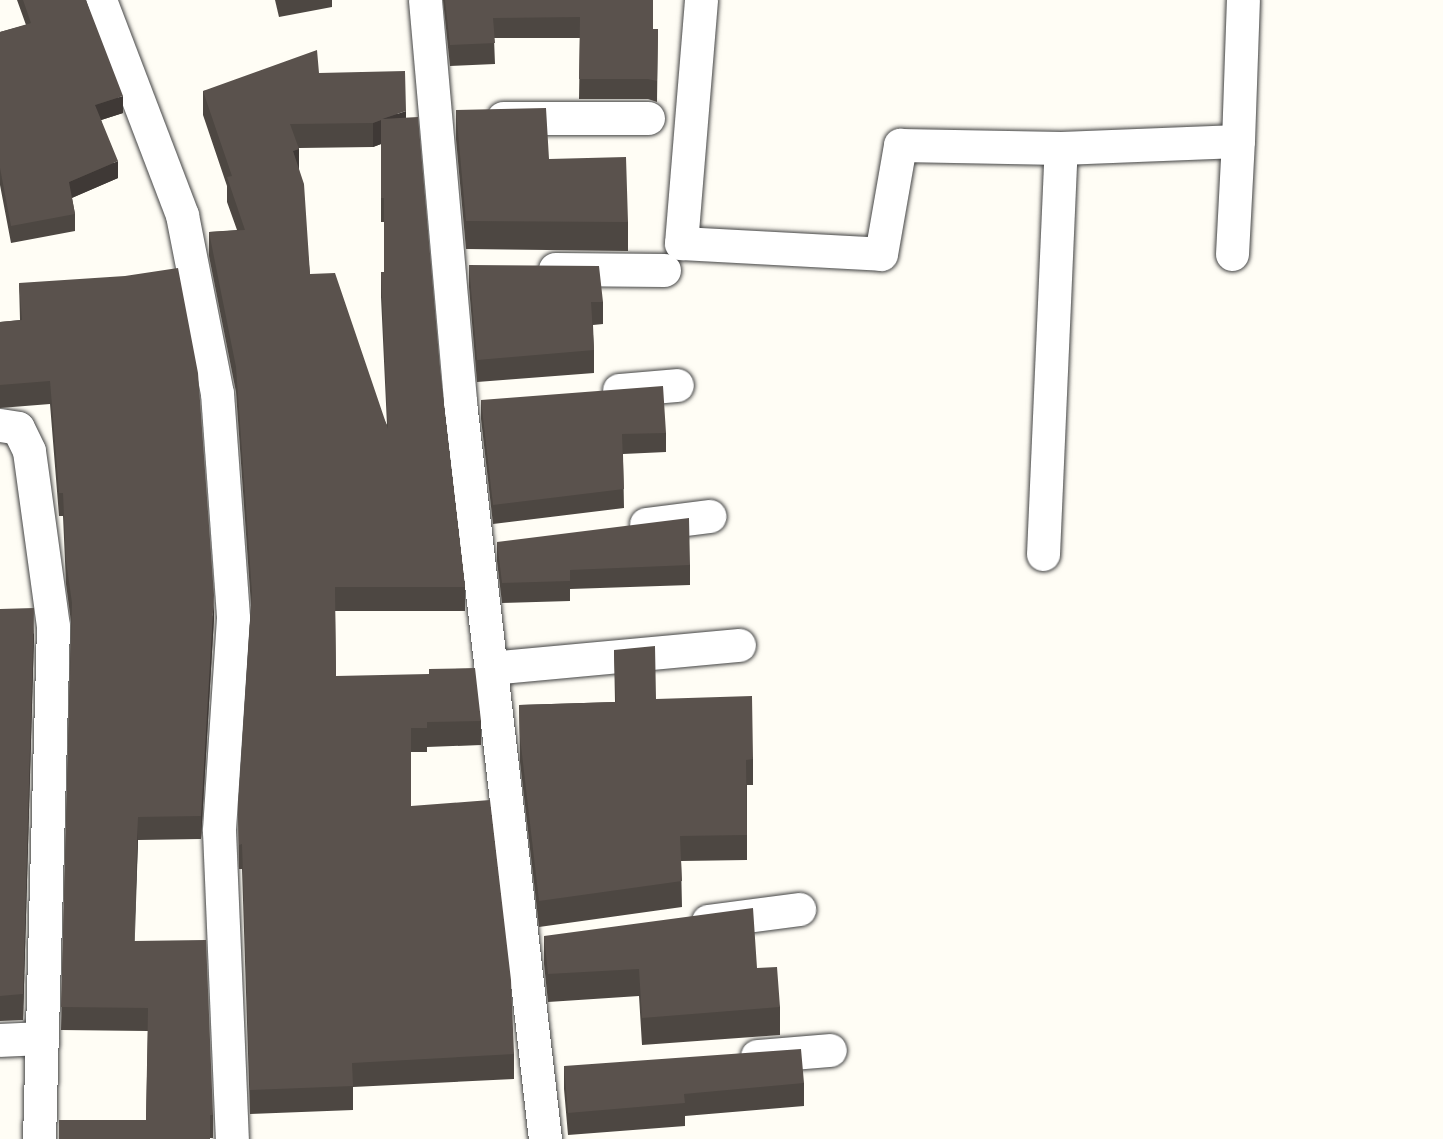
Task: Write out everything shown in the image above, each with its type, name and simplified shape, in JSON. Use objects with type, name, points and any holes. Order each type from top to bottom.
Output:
[{"type":"street","points":[[100,0],[182,215],[217,393],[233,618],[219,831],[232,1139]]},
{"type":"street","points":[[425,0],[434,118],[461,269],[460,402],[545,1139]]},
{"type":"street","points":[[701,0],[681,243],[881,254],[900,146],[1061,148],[1239,141]]},
{"type":"street","points":[[1232,254],[1239,141],[1243,0]]},
{"type":"street","points":[[434,118],[648,118]]},
{"type":"street","points":[[1043,554],[1061,148]]},
{"type":"street","points":[[521,269],[664,270]]},
{"type":"street","points":[[586,392],[677,385]]},
{"type":"street","points":[[460,402],[494,399]]},
{"type":"street","points":[[0,425],[18,428],[29,451],[53,626],[39,1139]]},
{"type":"street","points":[[616,528],[710,516]]},
{"type":"street","points":[[476,545],[511,541]]},
{"type":"street","points":[[490,668],[739,645]]},
{"type":"street","points":[[684,925],[799,909]]},
{"type":"street","points":[[522,948],[557,943]]},
{"type":"street","points":[[0,1040],[42,1038]]},
{"type":"street","points":[[725,1058],[830,1050]]},
{"type":"street","points":[[537,1072],[572,1070]]},
{"type":"building","points":[[23,0],[86,0],[123,96],[95,105],[118,161],[69,182],[75,214],[11,226],[0,168],[0,32],[31,23]]},
{"type":"building","points":[[445,0],[653,0],[653,29],[658,29],[657,81],[579,79],[580,17],[493,18],[495,43],[450,45]]},
{"type":"building","points":[[317,50],[319,73],[405,71],[406,111],[382,119],[418,117],[441,379],[465,587],[335,587],[336,676],[429,674],[429,669],[475,668],[481,721],[427,722],[427,728],[411,728],[411,806],[490,800],[511,980],[514,1054],[352,1063],[353,1086],[250,1090],[242,844],[239,845],[238,807],[252,593],[236,367],[209,232],[245,230],[227,177],[232,176],[203,91]],"holes":[[[381,120],[381,198],[384,198],[384,272],[381,272],[388,429],[335,273],[310,274],[304,184],[293,151],[299,149],[290,124],[373,123]]]},
{"type":"building","points":[[546,108],[549,159],[626,157],[628,222],[466,221],[456,110]]},
{"type":"building","points":[[469,265],[599,266],[603,302],[591,302],[594,350],[477,360]]},
{"type":"building","points":[[178,268],[198,373],[214,595],[201,816],[138,817],[134,941],[206,940],[213,1115],[210,1115],[210,1139],[59,1139],[59,1120],[146,1120],[148,1008],[61,1007],[72,603],[66,561],[63,493],[59,493],[50,381],[0,385],[0,322],[22,320],[19,283],[125,276]]},
{"type":"building","points":[[663,386],[666,433],[622,434],[624,489],[493,505],[481,400]]},
{"type":"building","points":[[689,518],[690,565],[570,570],[570,581],[502,583],[497,542]]},
{"type":"building","points":[[34,608],[23,994],[0,996],[0,609]]},
{"type":"building","points":[[655,646],[656,699],[752,696],[753,759],[746,760],[747,835],[680,836],[682,881],[539,901],[520,737],[519,705],[616,702],[614,650]]},
{"type":"building","points":[[753,908],[757,968],[777,967],[780,1007],[642,1018],[639,969],[548,974],[544,936]]},
{"type":"building","points":[[801,1049],[804,1083],[684,1094],[685,1103],[568,1113],[564,1066]]}]
